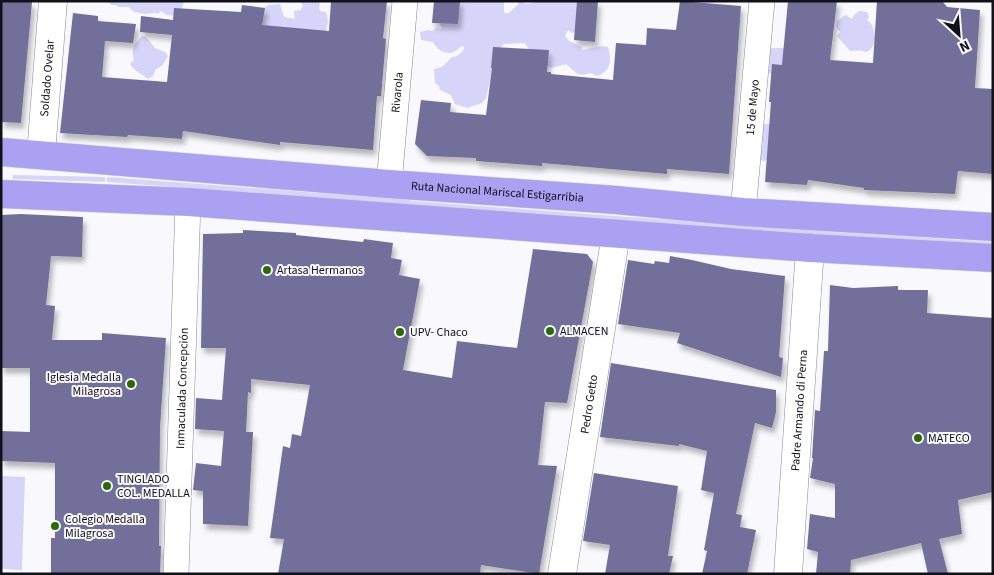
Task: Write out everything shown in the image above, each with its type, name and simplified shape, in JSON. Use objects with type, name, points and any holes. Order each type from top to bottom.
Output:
[{"type":"highway","name":"Ruta Nacional Mariscal Estigarribia","points":[[1,152],[389,184],[616,200],[743,212],[993,227]]},
{"type":"highway","points":[[1,194],[188,202],[810,248],[993,258]]},
{"type":"street","name":"Soldado Ovelar","points":[[41,154],[53,1]]},
{"type":"street","name":"Rivarola","points":[[389,184],[405,1]]},
{"type":"street","name":"15 de Mayo","points":[[743,212],[762,1]]},
{"type":"street","name":"Inmaculada Concepción","points":[[176,574],[188,202]]},
{"type":"street","name":"Pedro Getto","points":[[562,574],[616,234]]},
{"type":"street","name":"Padre Armando di Perna","points":[[788,574],[810,248]]},
{"type":"shaded area","points":[[108,1],[184,1],[181,10],[176,15],[169,15],[161,11],[158,14],[134,12],[129,7],[111,5]]},
{"type":"shaded area","points":[[285,1],[319,1],[320,11],[326,12],[328,18],[325,33],[276,36],[259,23],[259,12],[268,5],[280,4],[284,17],[295,19],[294,11],[301,10],[303,5],[299,2],[290,3]]},
{"type":"shaded area","points":[[458,1],[504,1],[504,13],[509,13],[519,1],[526,4],[542,1],[595,1],[582,32],[572,33],[568,30],[565,36],[569,41],[582,47],[582,50],[601,46],[608,47],[610,61],[608,68],[597,76],[590,73],[579,74],[566,64],[551,68],[542,63],[524,43],[504,44],[496,52],[486,98],[482,103],[467,108],[455,104],[451,95],[440,90],[439,86],[435,83],[434,69],[442,67],[452,57],[457,56],[463,51],[464,47],[461,46],[454,52],[446,53],[433,42],[421,40],[420,32],[432,31],[436,28],[442,29],[440,24]]},
{"type":"shaded area","points":[[859,11],[867,12],[869,17],[867,20],[873,27],[875,38],[872,47],[869,51],[865,52],[850,51],[837,36],[840,32],[836,27],[837,21],[846,15],[852,19]]},
{"type":"shaded area","points":[[142,36],[147,38],[155,48],[165,52],[168,56],[162,66],[156,69],[153,76],[148,79],[136,71],[130,64],[134,60],[134,47]]},
{"type":"shaded area","points":[[785,42],[798,47],[774,74],[769,73],[766,64],[770,51],[772,48],[784,48],[786,46]]},
{"type":"shaded area","points":[[760,124],[771,124],[769,160],[763,161],[760,159],[763,142],[761,141]]},
{"type":"shaded area","points":[[13,175],[105,177],[105,182],[12,179]]},
{"type":"shaded area","points":[[108,177],[411,200],[411,203],[412,201],[831,232],[830,237],[107,182],[106,179]]},
{"type":"shaded area","points":[[831,232],[993,242],[993,247],[831,237]]},
{"type":"shaded area","points":[[1,476],[25,477],[22,570],[1,569]]},
{"type":"building","points":[[1,1],[32,2],[21,123],[1,122]]},
{"type":"building","points":[[331,1],[387,1],[383,38],[386,39],[381,96],[377,96],[373,150],[280,142],[280,145],[183,131],[182,139],[60,133],[73,13],[98,16],[98,21],[136,24],[133,43],[105,41],[102,77],[167,82],[172,35],[140,32],[141,16],[173,20],[174,8],[241,12],[242,5],[265,8],[262,25],[329,31]]},
{"type":"building","points":[[434,1],[460,1],[458,24],[432,23]]},
{"type":"building","points":[[577,1],[598,1],[595,42],[574,40]]},
{"type":"building","points":[[680,1],[741,6],[729,174],[667,169],[667,174],[542,163],[542,166],[476,161],[476,158],[427,156],[415,144],[421,100],[451,103],[450,112],[486,115],[493,47],[549,50],[547,72],[551,72],[551,74],[613,80],[616,43],[646,45],[647,28],[676,30]]},
{"type":"building","points":[[788,1],[837,1],[830,60],[873,63],[877,1],[942,1],[947,7],[980,10],[975,88],[993,89],[993,174],[958,171],[955,194],[864,190],[864,188],[808,180],[807,185],[765,182],[772,64],[782,65]]},
{"type":"building","points":[[1,215],[83,217],[82,257],[51,256],[46,305],[55,306],[52,340],[102,340],[102,333],[166,338],[160,427],[160,574],[51,574],[51,538],[55,538],[55,463],[1,461],[1,431],[30,432],[30,368],[1,368]]},
{"type":"building","points":[[243,230],[296,233],[296,235],[363,242],[364,239],[393,243],[391,258],[402,260],[399,275],[420,279],[403,370],[452,378],[457,341],[517,348],[533,249],[587,254],[593,262],[567,403],[545,402],[538,465],[557,466],[539,574],[481,565],[480,574],[278,574],[284,539],[270,538],[283,446],[290,448],[292,434],[301,436],[310,385],[251,379],[251,393],[248,392],[246,432],[253,432],[248,526],[203,524],[203,491],[193,490],[196,463],[221,466],[224,431],[195,429],[196,398],[222,400],[226,348],[201,348],[203,234],[243,233]]},
{"type":"building","points":[[670,256],[731,269],[785,276],[779,357],[783,358],[781,377],[677,343],[680,333],[618,324],[628,260],[654,264],[655,261],[669,263]]},
{"type":"building","name":"MATECO","points":[[830,285],[853,288],[898,286],[898,290],[928,290],[927,313],[993,318],[993,492],[958,500],[962,534],[939,539],[948,574],[928,574],[921,543],[851,560],[850,574],[816,574],[818,552],[807,549],[810,514],[835,518],[835,484],[810,478],[813,458],[815,410],[820,411],[824,351],[828,351]]},
{"type":"building","points":[[611,363],[776,390],[776,412],[772,428],[755,423],[736,514],[742,515],[740,527],[756,530],[747,574],[702,574],[707,551],[704,550],[714,493],[701,490],[707,451],[679,444],[679,446],[600,437]]},
{"type":"building","points":[[594,473],[678,486],[668,556],[673,556],[669,574],[605,574],[610,545],[583,541]]},
{"type":"place","name":"Artasa Hermanos","points":[[267,270]]},
{"type":"place","name":"ALMACEN","points":[[550,331]]},
{"type":"place","name":"UPV- Chaco","points":[[400,332]]},
{"type":"place","name":"Iglesia Medalla Milagrosa","points":[[131,384]]},
{"type":"place","name":"MATECO","points":[[918,438]]},
{"type":"place","name":"TINGLADO COL. MEDALLA","points":[[107,486]]},
{"type":"place","name":"Colegio Medalla Milagrosa","points":[[55,526]]}]
